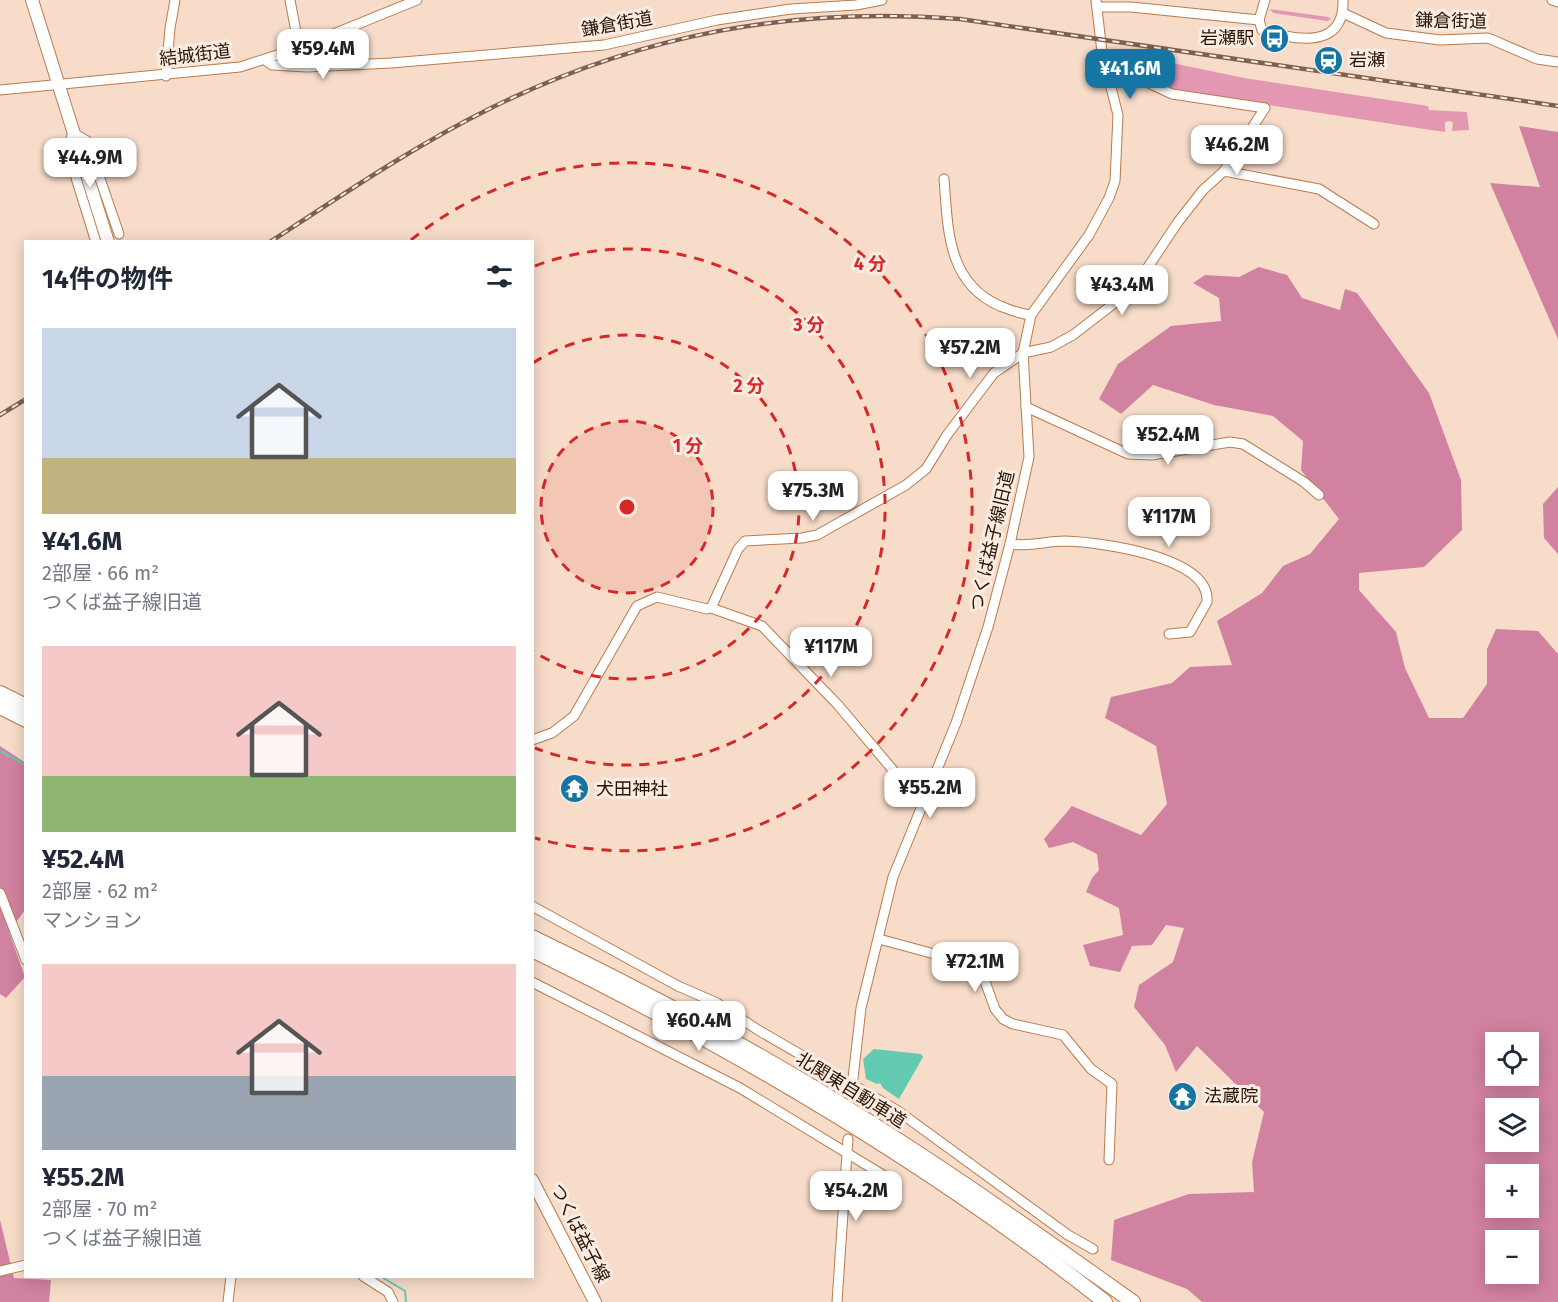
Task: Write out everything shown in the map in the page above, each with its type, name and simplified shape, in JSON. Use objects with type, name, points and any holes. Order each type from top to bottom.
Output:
[{"type":"highway","points":[[0,693],[24,705]]},
{"type":"highway","points":[[0,707],[24,719]]},
{"type":"highway","name":"北関東自動車道","points":[[534,937],[708,1026],[814,1088],[946,1172],[1134,1302]]},
{"type":"highway","name":"北関東自動車道","points":[[534,951],[705,1039],[866,1134],[939,1182],[1105,1302]]},
{"type":"main road","points":[[32,0],[103,238]]},
{"type":"main road","name":"つくば益子線","points":[[534,1184],[595,1302]]},
{"type":"street","points":[[165,76],[170,28],[176,0]]},
{"type":"street","points":[[290,0],[299,48]]},
{"type":"street","name":"結城街道","points":[[0,90],[165,76],[240,67],[299,48],[417,0]]},
{"type":"street","name":"鎌倉街道","points":[[266,60],[272,65],[307,67],[392,63],[604,45],[717,20],[791,9],[864,4],[882,0]]},
{"type":"street","points":[[1265,0],[1260,20],[1262,30],[1315,39],[1330,32],[1343,13],[1343,0]]},
{"type":"street","points":[[1552,0],[1558,2]]},
{"type":"street","points":[[1097,3],[1260,20]]},
{"type":"street","name":"つくば益子線旧道","points":[[851,1096],[861,1008],[896,866],[956,723],[988,627],[1010,544],[1019,491],[1029,456],[1023,353],[1031,315],[1089,235],[1109,198],[1118,162],[1119,134],[1116,99],[1102,52],[1097,3]]},
{"type":"street","name":"鎌倉街道","points":[[1343,13],[1386,33],[1440,40],[1488,38],[1537,59],[1558,62]]},
{"type":"street","points":[[711,608],[741,544],[751,540],[802,538],[817,535],[917,478],[926,469],[984,383],[1023,353],[1052,347],[1073,335],[1134,288],[1178,222],[1203,190],[1224,171],[1266,108],[1172,94],[1138,78],[1109,78]]},
{"type":"street","points":[[73,133],[87,141],[119,234]]},
{"type":"street","points":[[1224,171],[1319,189],[1374,224]]},
{"type":"street","points":[[944,179],[953,249],[966,282],[992,303],[1018,314],[1031,315]]},
{"type":"street","points":[[1026,407],[1128,454],[1152,455],[1230,442],[1243,444],[1304,482],[1319,495]]},
{"type":"street","points":[[1010,544],[1038,546],[1066,541],[1122,546],[1192,572],[1202,583],[1207,602],[1190,632],[1169,634]]},
{"type":"street","points":[[534,739],[552,733],[574,716],[637,606],[657,597],[711,608],[762,627],[834,700],[898,776],[909,786],[926,794]]},
{"type":"street","points":[[0,893],[24,955]]},
{"type":"street","points":[[534,907],[678,986],[717,1003],[758,1030],[898,1111],[1068,1234],[1093,1249]]},
{"type":"street","points":[[879,939],[953,959],[982,973],[995,1009],[1003,1019],[1013,1024],[1063,1035],[1091,1069],[1112,1084],[1109,1160]]},
{"type":"street","points":[[534,983],[740,1088],[883,1175]]},
{"type":"street","points":[[837,1302],[848,1139]]},
{"type":"street","points":[[0,1271],[24,1265]]},
{"type":"street","points":[[228,1302],[231,1278]]},
{"type":"street","points":[[366,1278],[388,1292],[393,1302]]},
{"type":"shaded area","points":[[1270,9],[1331,19],[1327,21],[1273,13]]},
{"type":"shaded area","points":[[1105,49],[1244,78],[1428,106],[1429,110],[1467,112],[1469,130],[1452,131],[1453,123],[1450,121],[1445,122],[1445,132],[1172,90],[1113,74]]},
{"type":"shaded area","points":[[1519,126],[1558,132],[1558,339],[1490,183],[1540,187]]},
{"type":"shaded area","points":[[1259,267],[1287,275],[1302,298],[1340,310],[1345,289],[1357,293],[1429,393],[1461,480],[1462,530],[1424,567],[1359,573],[1359,590],[1396,632],[1405,668],[1429,718],[1463,718],[1487,684],[1487,649],[1496,629],[1538,631],[1558,654],[1558,1302],[1202,1302],[1187,1289],[1111,1260],[1114,1220],[1189,1194],[1254,1192],[1252,1162],[1264,1112],[1197,1046],[1176,1072],[1165,1045],[1134,1007],[1139,985],[1173,962],[1184,928],[1166,925],[1152,945],[1132,946],[1120,972],[1090,966],[1083,945],[1123,935],[1119,908],[1086,892],[1092,878],[1099,870],[1097,854],[1073,842],[1049,848],[1044,839],[1072,806],[1141,835],[1167,804],[1156,746],[1105,718],[1111,697],[1172,683],[1190,667],[1232,665],[1217,621],[1262,593],[1283,566],[1310,554],[1339,519],[1301,470],[1303,441],[1273,416],[1214,405],[1153,385],[1121,414],[1099,399],[1118,364],[1171,326],[1221,321],[1219,298],[1193,283],[1205,275],[1239,277]]},
{"type":"shaded area","points":[[1558,487],[1558,554],[1544,538],[1543,504]]},
{"type":"shaded area","points":[[0,746],[24,762],[24,911],[9,932],[24,978],[6,998],[0,994]]},
{"type":"shaded area","points":[[0,1220],[14,1278],[51,1280],[49,1302],[0,1302]]},
{"type":"water","points":[[874,1049],[921,1054],[923,1057],[899,1099],[883,1088],[880,1083],[866,1079],[863,1059]]},
{"type":"waterway","points":[[0,751],[24,764]]},
{"type":"waterway","points":[[383,1278],[405,1291],[406,1302]]},
{"type":"railway","points":[[273,240],[434,138],[547,82],[604,61],[662,44],[720,31],[778,22],[838,17],[898,16],[960,19],[1558,106]]},
{"type":"railway","points":[[0,415],[24,400]]},
{"type":"place","name":"岩瀬駅","points":[[1275,38]]},
{"type":"place","name":"岩瀬","points":[[1328,60]]},
{"type":"place","name":"犬田神社","points":[[575,789]]},
{"type":"place","name":"法蔵院","points":[[1183,1096]]}]
